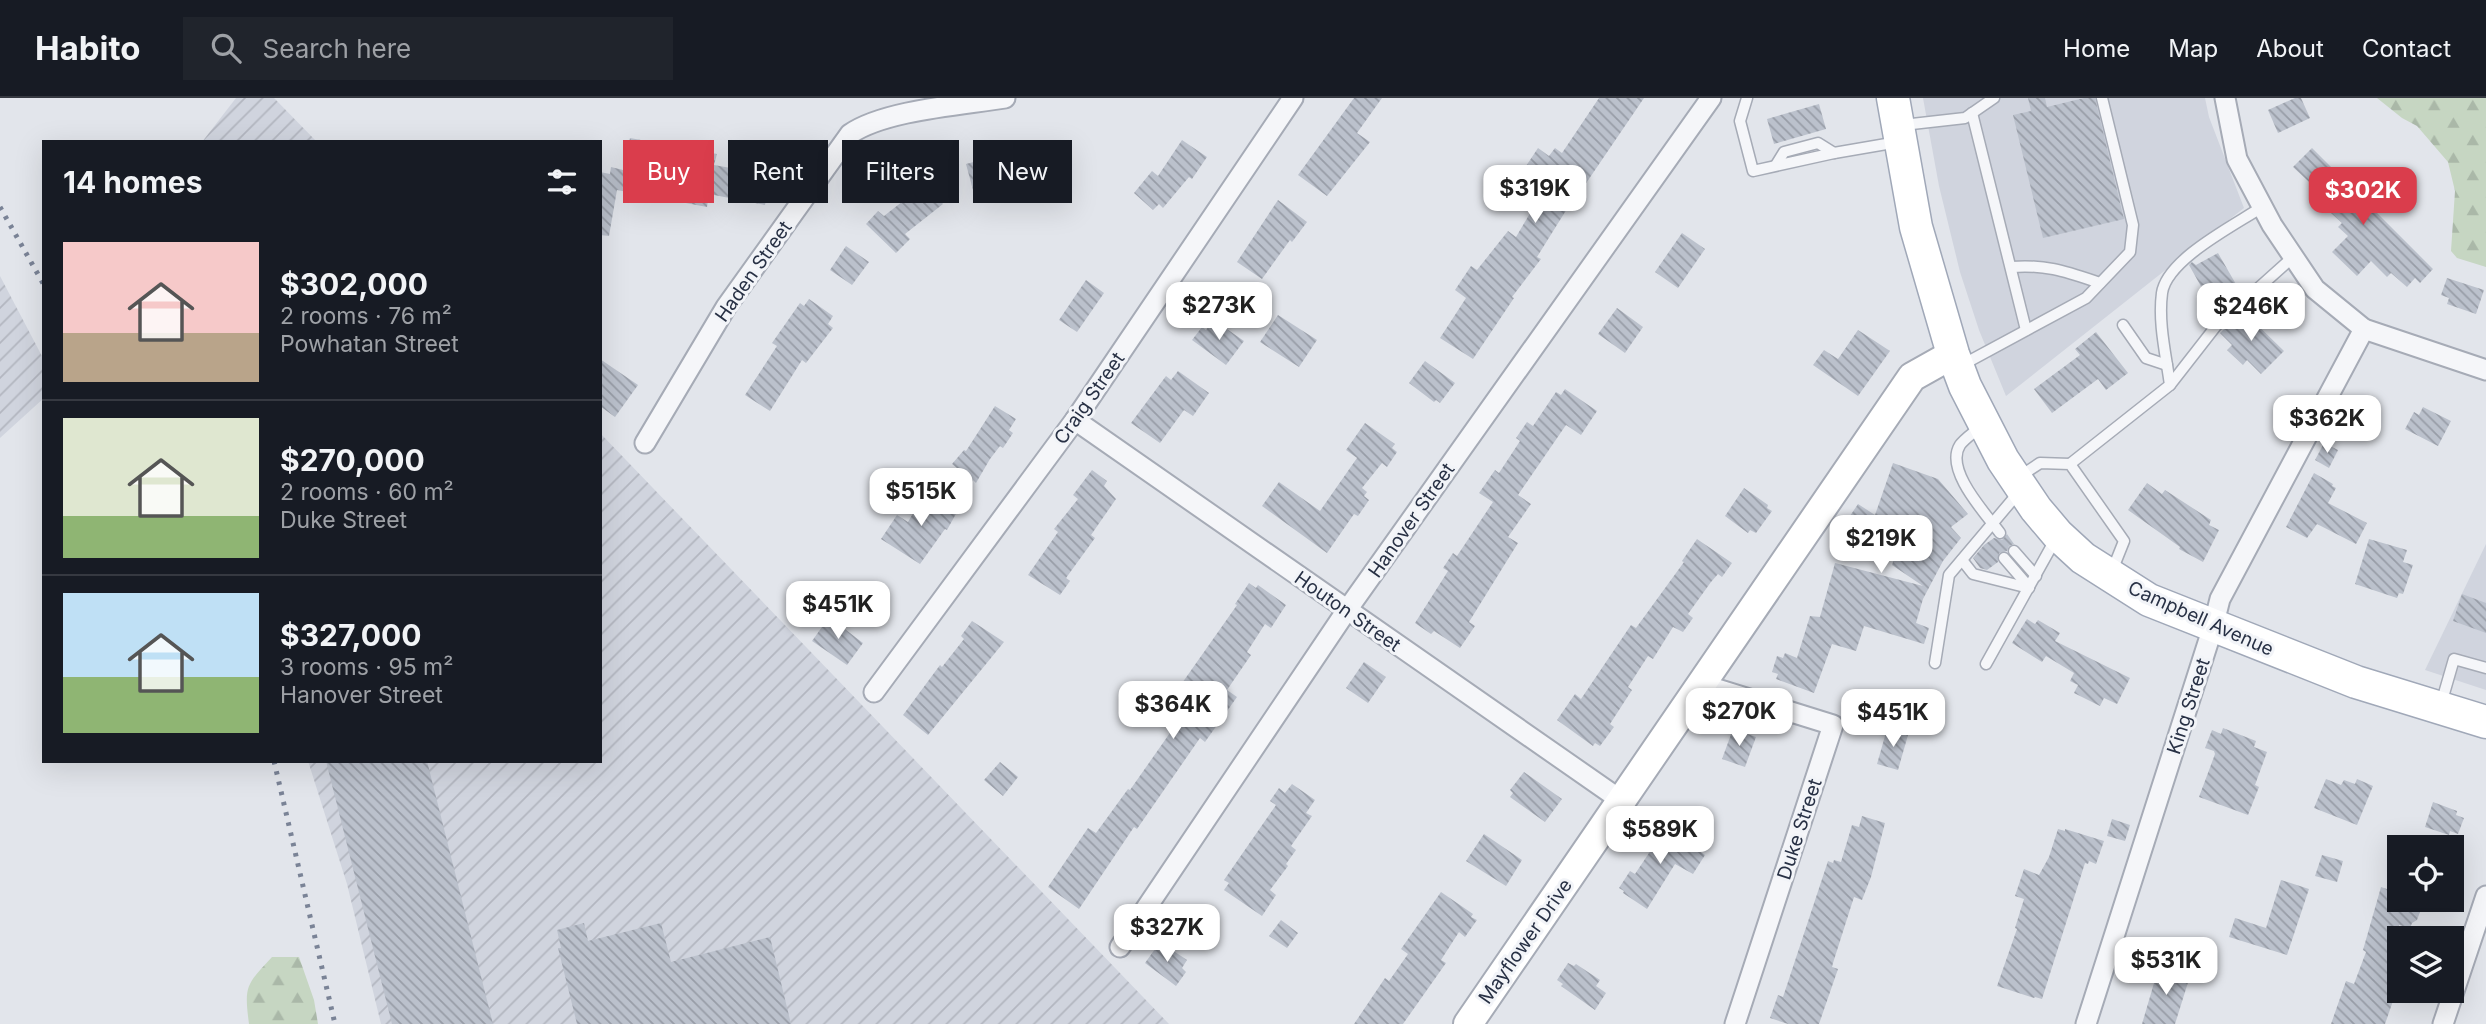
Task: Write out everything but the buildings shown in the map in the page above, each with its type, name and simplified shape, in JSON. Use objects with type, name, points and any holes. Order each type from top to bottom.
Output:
[{"type":"main road","name":"Campbell Avenue","points":[[1897,122],[1916,227],[1955,361],[1984,424],[2019,484],[2058,535],[2083,558],[2149,600],[2356,682],[2486,722]]},
{"type":"street","name":"Haden Street","points":[[645,443],[726,307],[850,134],[865,123],[885,118],[1006,98]]},
{"type":"street","name":"Craig Street","points":[[874,692],[1075,420],[1293,98]]},
{"type":"street","name":"Hanover Street","points":[[1120,947],[1347,610],[1711,98]]},
{"type":"street","points":[[2225,98],[2237,159],[2262,207],[2315,289],[2364,329],[2486,370]]},
{"type":"street","name":"King Street","points":[[2086,1024],[2220,599],[2364,329]]},
{"type":"street","name":"Mayflower Drive","points":[[1468,1024],[1912,377],[1955,361]]},
{"type":"street","name":"Houton Street","points":[[1075,420],[1622,801]]},
{"type":"street","name":"Duke Street","points":[[1701,684],[1833,725],[1735,1024]]},
{"type":"street","points":[[2443,1024],[2486,896]]},
{"type":"lane","points":[[1747,98],[1740,121],[1753,171],[1834,153],[1897,122],[1965,118],[1994,98]]},
{"type":"lane","points":[[1955,361],[2026,330],[2086,298],[2130,253],[2133,225],[2102,98]]},
{"type":"lane","points":[[1972,113],[2026,330]]},
{"type":"lane","points":[[2170,384],[2162,324],[2162,290],[2182,259],[2262,207]]},
{"type":"lane","points":[[1935,663],[1949,575],[1988,537],[1993,524],[2019,484],[2040,463],[2070,464],[2170,384],[2216,326],[2293,257]]},
{"type":"lane","points":[[2011,267],[2036,265],[2060,269],[2100,283]]},
{"type":"lane","points":[[2123,325],[2147,358],[2167,365]]},
{"type":"lane","points":[[1984,424],[1961,444],[1956,456],[1962,482],[2000,533]]},
{"type":"lane","points":[[2070,464],[2124,541],[2110,576]]},
{"type":"lane","points":[[1986,664],[2058,535]]},
{"type":"lane","points":[[2014,551],[2036,576]]},
{"type":"lane","points":[[2004,558],[2029,587]]},
{"type":"lane","points":[[1962,560],[1973,574],[2029,587]]},
{"type":"lane","points":[[2440,708],[2454,659],[2486,668]]},
{"type":"shaded area","points":[[236,98],[274,98],[315,140],[204,140]]},
{"type":"shaded area","points":[[1923,98],[2205,98],[2209,117],[2244,208],[2006,396],[1979,330],[1960,272],[1939,186]]},
{"type":"shaded area","points":[[0,276],[42,356],[42,400],[0,438]]},
{"type":"shaded area","points":[[602,435],[1169,1024],[381,1024],[347,884],[309,763],[602,763]]},
{"type":"shaded area","points":[[2486,544],[2486,690],[2425,670]]},
{"type":"green space","points":[[2377,98],[2486,98],[2486,267],[2457,258],[2451,251],[2455,191],[2448,162],[2417,126]]},
{"type":"green space","points":[[272,957],[299,957],[314,1000],[318,1024],[249,1024],[249,987]]},
{"type":"railway","points":[[0,207],[42,281]]},
{"type":"railway","points":[[274,763],[335,1024]]}]
